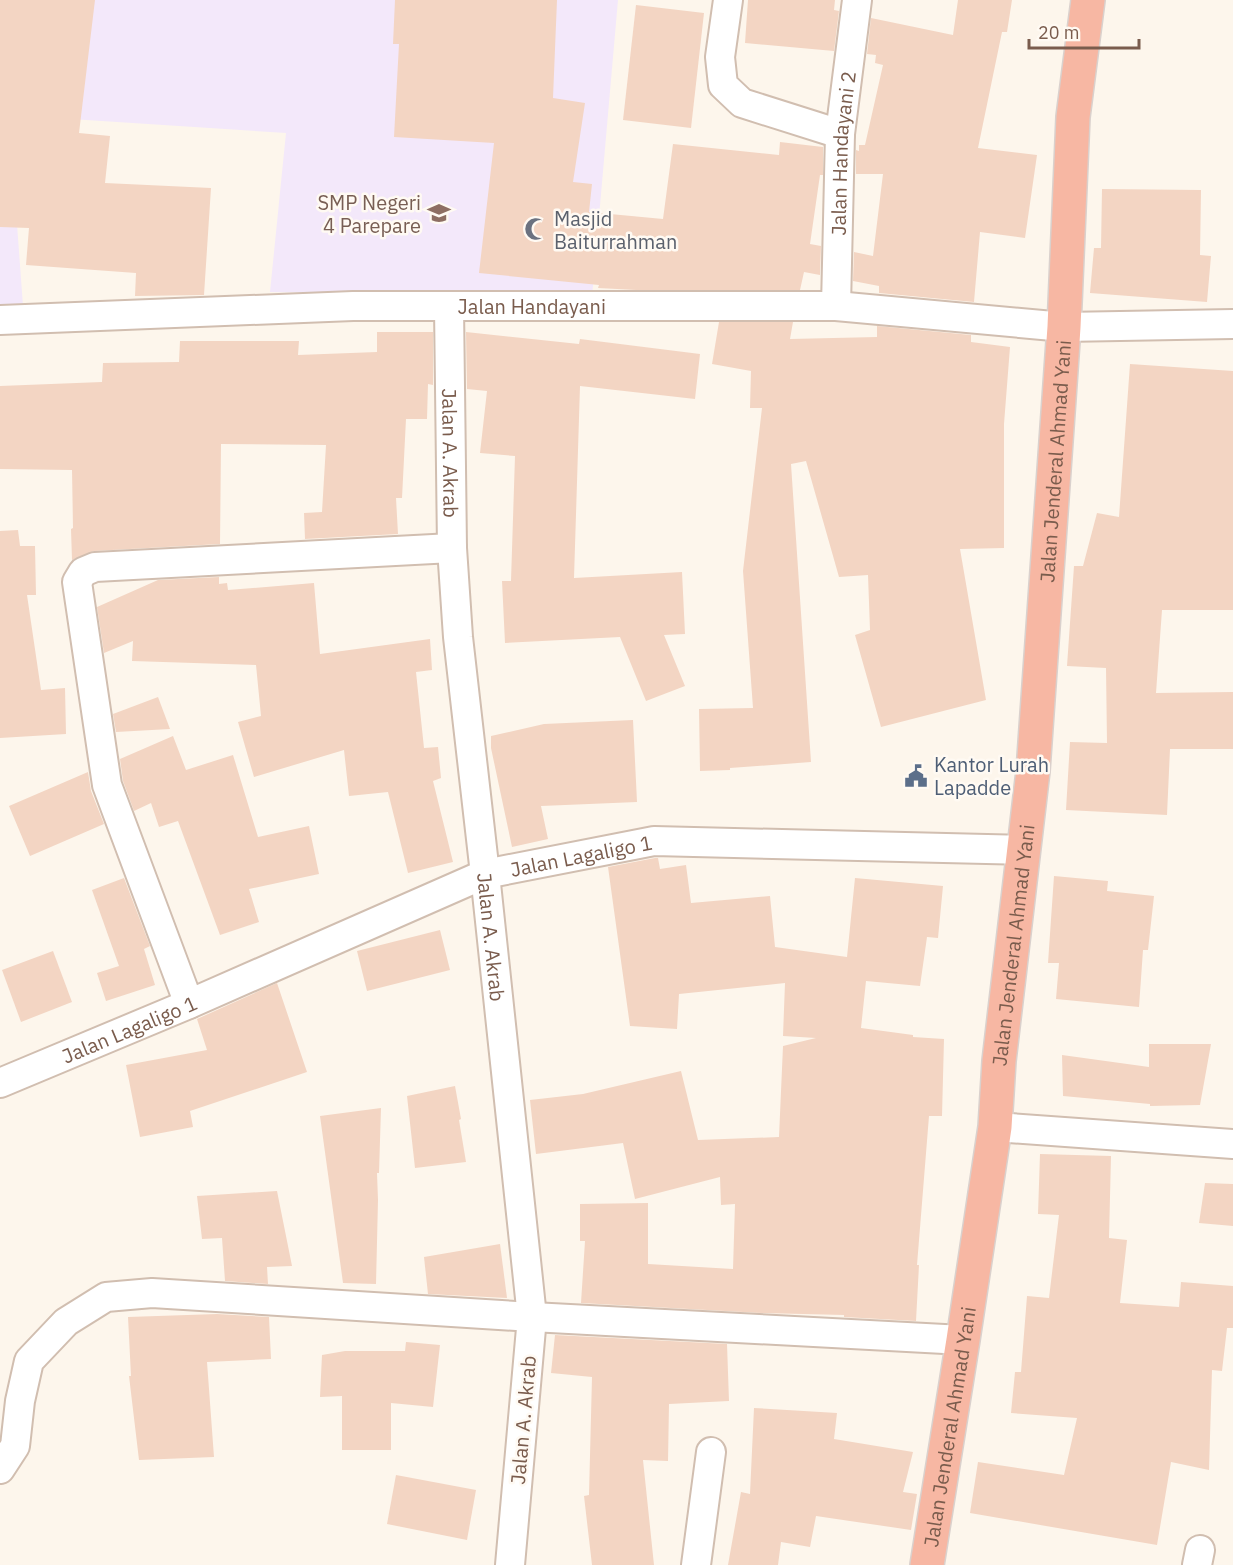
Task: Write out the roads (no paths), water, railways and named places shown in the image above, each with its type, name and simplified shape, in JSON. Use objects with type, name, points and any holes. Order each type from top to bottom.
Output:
[{"type":"highway","name":"Jalan Jenderal Ahmad Yani","points":[[927,1565],[994,1127],[999,1061],[1033,771],[1064,327],[1072,117],[1088,0]]},
{"type":"street","points":[[728,0],[720,57],[723,85],[742,103],[840,134]]},
{"type":"street","name":"Jalan Handayani 2","points":[[837,306],[840,134],[857,0]]},
{"type":"street","name":"Jalan Handayani","points":[[0,320],[353,306],[837,306],[1064,327],[1233,324]]},
{"type":"street","name":"Jalan A. Akrab","points":[[449,307],[452,548],[458,637],[532,1317],[510,1565]]},
{"type":"street","points":[[189,1004],[107,786],[77,582],[83,572],[95,567],[452,548]]},
{"type":"street","name":"Jalan Lagaligo 1","points":[[0,1083],[189,1004],[485,874],[654,841],[1024,850]]},
{"type":"street","points":[[994,1127],[1233,1144]]},
{"type":"street","points":[[0,1469],[15,1446],[20,1401],[29,1361],[66,1322],[106,1297],[152,1293],[532,1317],[963,1340]]},
{"type":"street","points":[[696,1565],[711,1452]]},
{"type":"place","name":"SMP Negeri 4 Parepare","points":[[439,213]]},
{"type":"place","name":"Masjid Baiturrahman","points":[[536,229]]},
{"type":"place","name":"Kantor Lurah Lapadde","points":[[916,776]]}]
